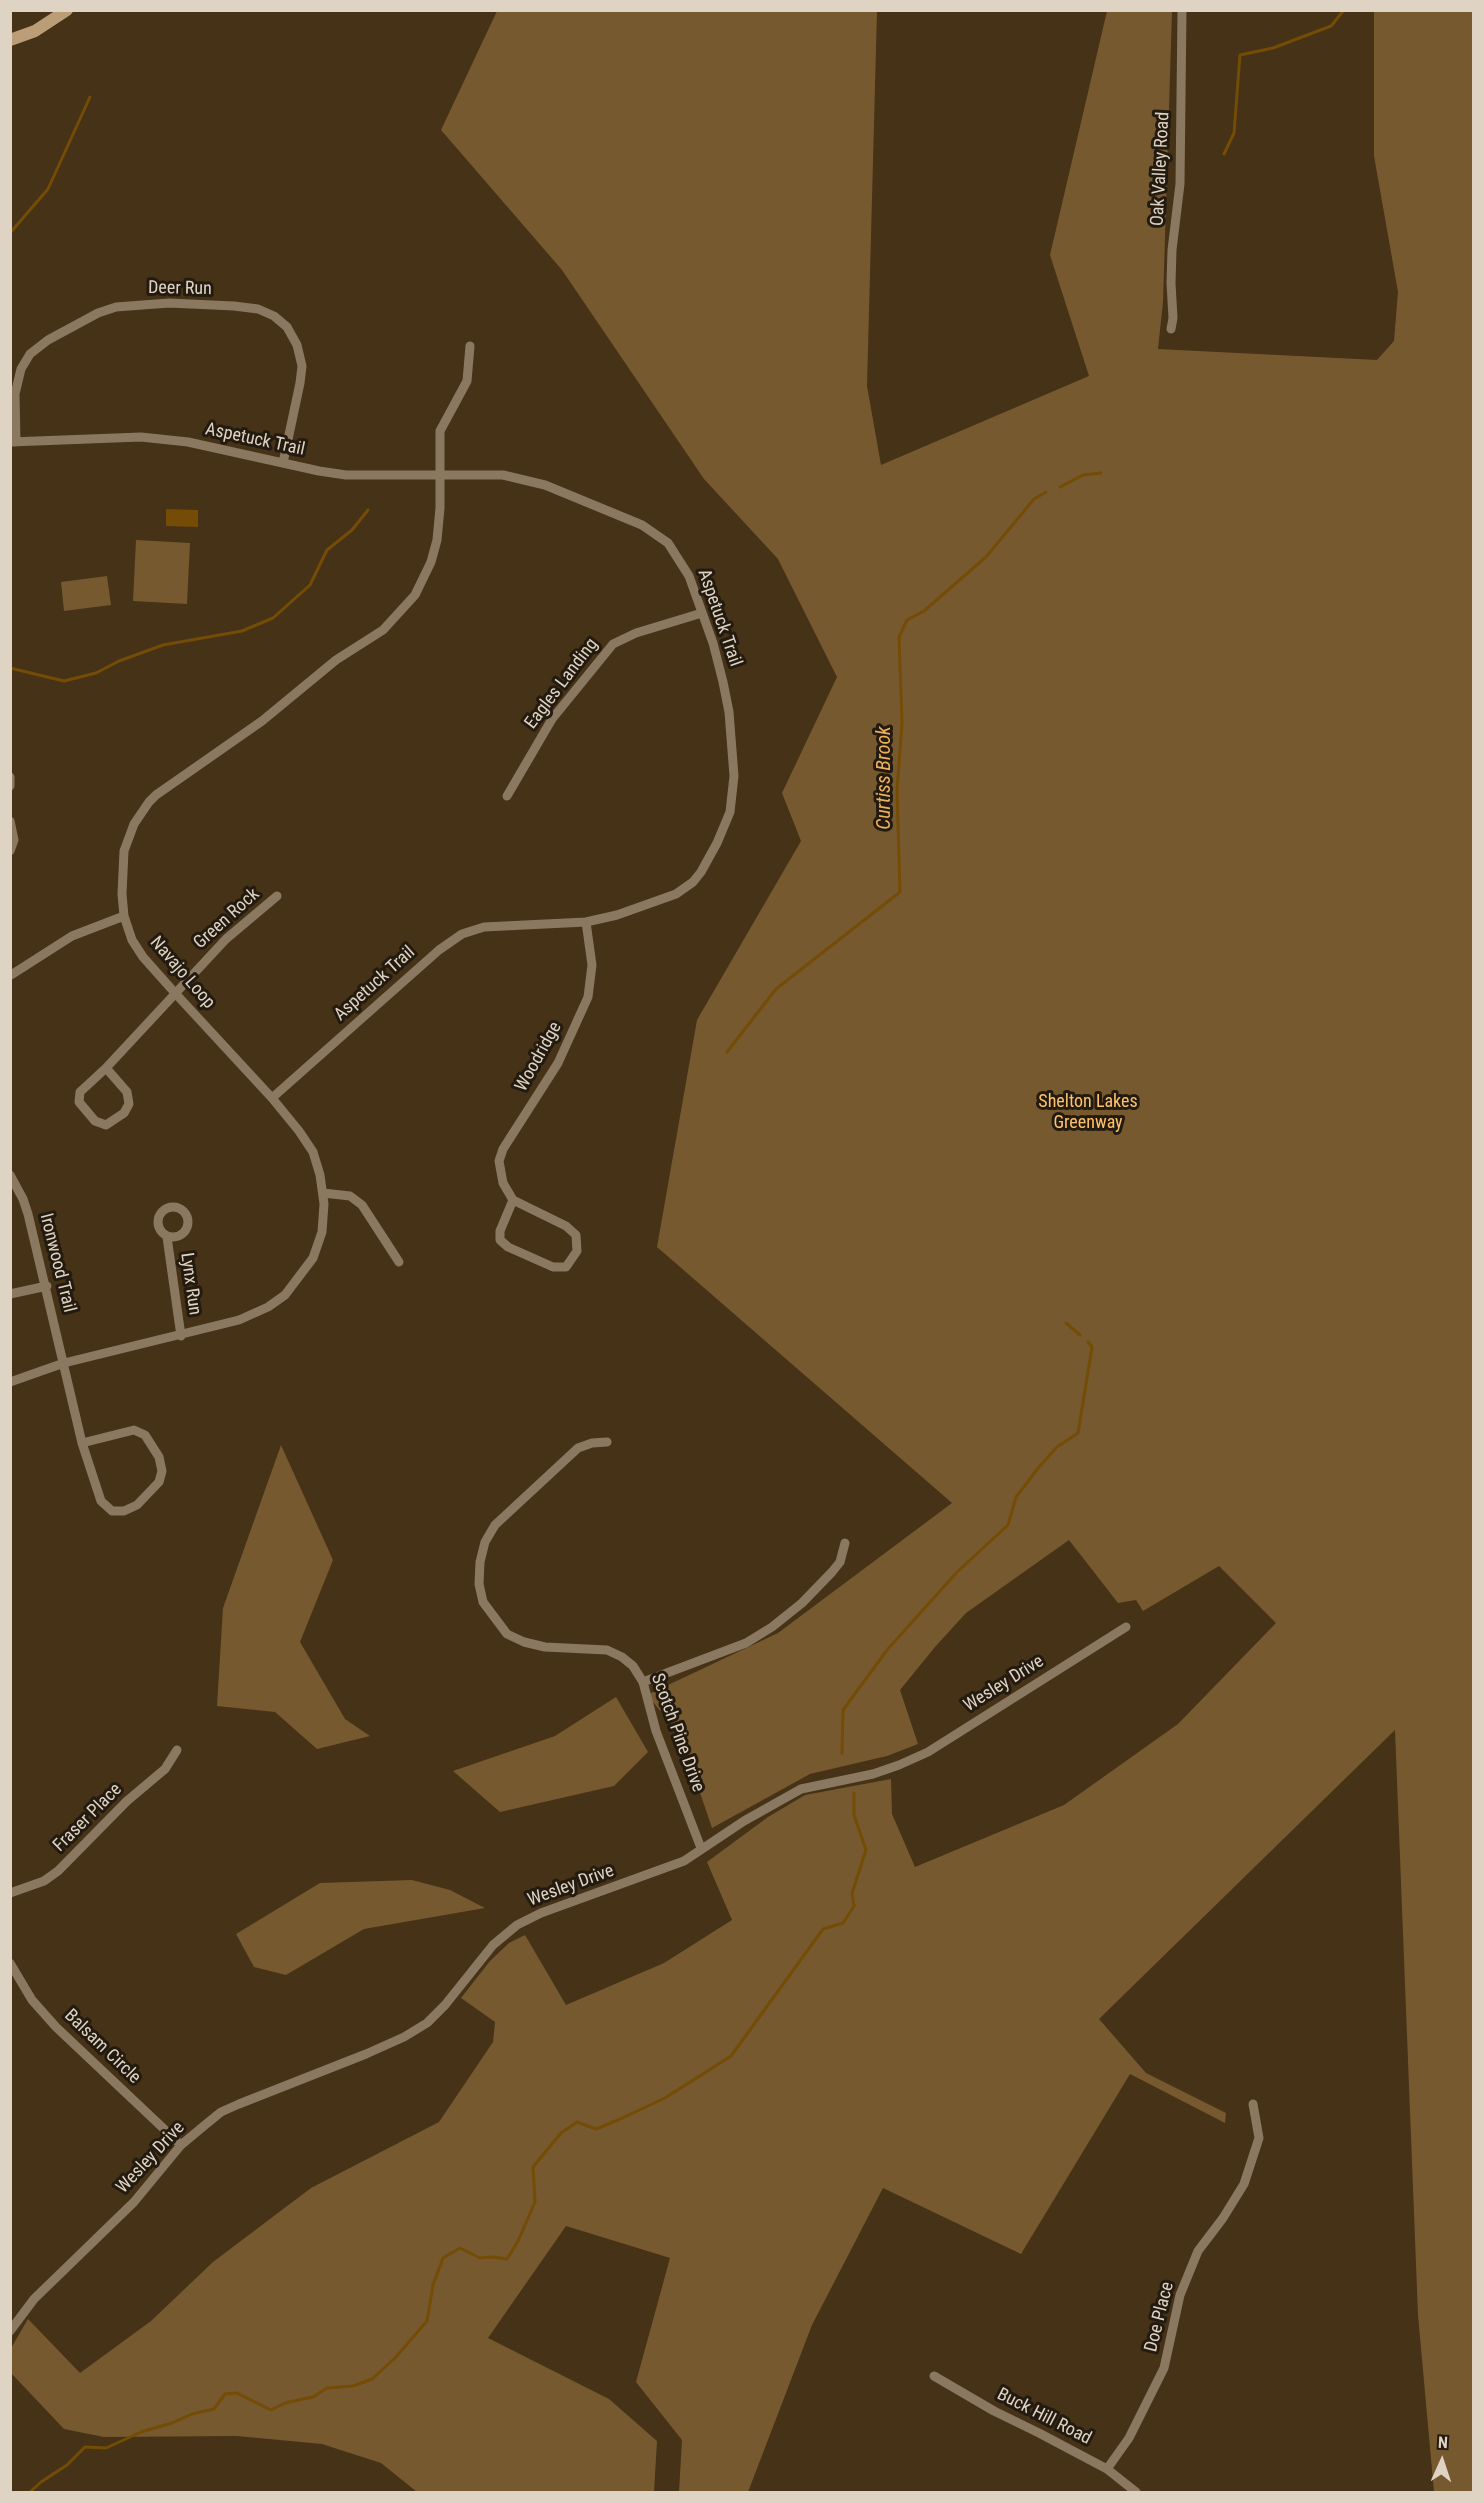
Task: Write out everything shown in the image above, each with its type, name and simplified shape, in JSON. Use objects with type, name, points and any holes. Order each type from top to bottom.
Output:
[{"type":"main road","points":[[10,39],[35,31],[67,10]]},
{"type":"street","name":"Oak Valley Road","points":[[1171,329],[1173,318],[1172,250],[1180,184],[1182,10]]},
{"type":"street","name":"Deer Run","points":[[13,442],[15,394],[21,369],[30,354],[48,340],[81,321],[116,307],[169,303],[234,306],[258,309],[274,316],[287,327],[297,345],[302,375],[283,463]]},
{"type":"street","name":"Navajo Loop","points":[[10,1382],[64,1363],[239,1320],[268,1307],[285,1295],[303,1273],[316,1250],[324,1219],[323,1193],[309,1144],[272,1098],[143,957],[132,940],[124,916],[121,879],[124,851],[134,824],[149,802],[171,783],[262,722],[336,660],[382,630],[416,595],[431,562],[436,540],[441,431],[467,381],[470,345]]},
{"type":"street","name":"Aspetuck Trail","points":[[13,442],[141,436],[188,442],[346,474],[490,473],[517,478],[578,497],[642,525],[662,538],[680,559],[689,576],[718,663],[729,712],[734,776],[730,812],[701,872],[684,890],[666,898],[586,922],[484,927],[462,934],[438,950],[272,1098]]},
{"type":"street","name":"Eagles Landing","points":[[507,795],[552,719],[613,644],[636,633],[702,613]]},
{"type":"street","points":[[10,777],[10,786]]},
{"type":"street","points":[[10,821],[14,840],[10,851]]},
{"type":"street","name":"Green Rock","points":[[106,1068],[226,939],[278,896]]},
{"type":"street","points":[[11,975],[72,936],[124,916]]},
{"type":"street","name":"Woodridge","points":[[513,1200],[507,1192],[500,1172],[500,1155],[558,1063],[588,997],[591,964],[586,922]]},
{"type":"street","points":[[106,1068],[127,1092],[129,1104],[124,1113],[106,1125],[95,1121],[79,1102],[80,1092],[106,1068]]},
{"type":"street","name":"Ironwood Trail","points":[[10,1175],[23,1199],[47,1286],[82,1443]]},
{"type":"street","points":[[323,1193],[350,1196],[362,1205],[399,1262]]},
{"type":"street","points":[[513,1200],[572,1230],[576,1235],[578,1245],[574,1257],[566,1267],[553,1267],[508,1247],[500,1240],[500,1231],[513,1200]]},
{"type":"street","name":"Lynx Run","points":[[167,1236],[181,1336]]},
{"type":"street","points":[[10,1294],[47,1286]]},
{"type":"street","points":[[134,1430],[145,1435],[159,1457],[162,1471],[159,1482],[138,1505],[124,1511],[112,1511],[101,1501],[82,1443],[134,1430]]},
{"type":"street","name":"Scotch Pine Drive","points":[[607,1442],[592,1443],[578,1448],[495,1525],[485,1542],[480,1562],[479,1584],[483,1602],[507,1634],[524,1642],[545,1647],[607,1650],[622,1657],[633,1666],[643,1682],[656,1731],[701,1848]]},
{"type":"street","points":[[643,1682],[746,1643],[772,1627],[802,1603],[832,1572],[840,1562],[845,1543]]},
{"type":"street","name":"Wesley Drive","points":[[10,2331],[34,2299],[134,2202],[181,2145],[221,2112],[366,2054],[404,2037],[427,2023],[445,2005],[493,1945],[517,1925],[541,1913],[684,1861],[701,1848],[801,1788],[873,1774],[928,1752],[1126,1627]]},
{"type":"street","name":"Fraser Place","points":[[10,1893],[44,1881],[58,1871],[127,1801],[165,1769],[177,1750]]},
{"type":"street","name":"Balsam Circle","points":[[10,1963],[32,2000],[56,2027],[181,2145]]},
{"type":"street","name":"Doe Place","points":[[1107,2469],[1129,2438],[1164,2368],[1180,2295],[1198,2251],[1223,2218],[1244,2184],[1259,2138],[1253,2104]]},
{"type":"street","name":"Buck Hill Road","points":[[934,2376],[994,2412],[1107,2469],[1136,2493]]},
{"type":"green space","name":"Shelton Lakes Greenway","points":[[497,11],[877,11],[867,386],[881,465],[1089,376],[1050,255],[1107,11],[1172,11],[1163,302],[1158,349],[1377,360],[1394,341],[1398,292],[1374,156],[1374,11],[1473,11],[1473,2492],[1434,2492],[1418,2315],[1395,1730],[1099,2019],[1146,2073],[1226,2113],[1225,2123],[1130,2074],[1021,2254],[883,2188],[812,2325],[748,2492],[679,2492],[682,2440],[636,2382],[670,2258],[566,2226],[488,2338],[609,2399],[657,2441],[654,2492],[417,2492],[381,2463],[322,2444],[237,2436],[104,2437],[64,2429],[11,2373],[10,2350],[28,2319],[80,2373],[151,2321],[213,2262],[311,2188],[439,2122],[493,2042],[495,2022],[461,1998],[490,1961],[509,1943],[525,1935],[566,2005],[664,1963],[732,1920],[707,1862],[768,1817],[805,1795],[891,1779],[892,1814],[915,1867],[1064,1805],[1178,1724],[1276,1623],[1219,1566],[1143,1611],[1136,1600],[1118,1603],[1069,1540],[966,1613],[900,1690],[918,1744],[887,1756],[810,1774],[712,1828],[680,1734],[647,1695],[778,1633],[952,1503],[657,1247],[697,1020],[801,841],[782,793],[837,677],[778,559],[704,479],[562,270],[441,130]]},
{"type":"green space","points":[[136,540],[190,543],[187,604],[133,601]]},
{"type":"green space","points":[[107,576],[111,605],[64,611],[61,582]]},
{"type":"green space","points":[[281,1445],[333,1560],[300,1642],[345,1719],[370,1736],[317,1749],[275,1712],[217,1706],[223,1608]]},
{"type":"green space","points":[[616,1697],[648,1752],[614,1786],[500,1812],[453,1771],[555,1736]]},
{"type":"green space","points":[[412,1880],[450,1890],[485,1908],[364,1929],[286,1975],[254,1967],[236,1934],[320,1883]]},
{"type":"shaded area","points":[[166,509],[198,510],[198,527],[166,526]]},
{"type":"waterway","name":"Curtiss Brook","points":[[1224,154],[1234,133],[1240,55],[1273,48],[1331,26],[1344,10]]},
{"type":"waterway","points":[[10,233],[48,189],[90,97]]},
{"type":"waterway","name":"Curtiss Brook","points":[[1060,487],[1083,475],[1101,473]]},
{"type":"waterway","name":"Curtiss Brook","points":[[727,1052],[776,989],[900,892],[897,790],[902,723],[899,637],[907,620],[924,611],[986,557],[1034,499],[1046,492]]},
{"type":"waterway","points":[[10,668],[64,681],[96,673],[119,661],[163,645],[242,631],[273,618],[310,585],[327,550],[352,530],[368,510]]},
{"type":"waterway","points":[[1066,1323],[1080,1335]]},
{"type":"waterway","points":[[842,1753],[843,1710],[887,1650],[957,1572],[1008,1525],[1016,1497],[1057,1447],[1078,1433],[1092,1347],[1088,1342]]},
{"type":"waterway","points":[[30,2492],[67,2465],[85,2447],[106,2448],[141,2432],[172,2423],[192,2414],[214,2409],[225,2394],[237,2393],[271,2410],[285,2403],[313,2397],[327,2388],[353,2386],[372,2379],[395,2358],[427,2321],[433,2285],[443,2258],[460,2248],[480,2258],[507,2259],[518,2241],[535,2202],[533,2167],[561,2133],[577,2122],[596,2129],[618,2120],[665,2098],[731,2056],[823,1929],[843,1923],[854,1906],[852,1893],[866,1850],[854,1815],[854,1793]]}]
